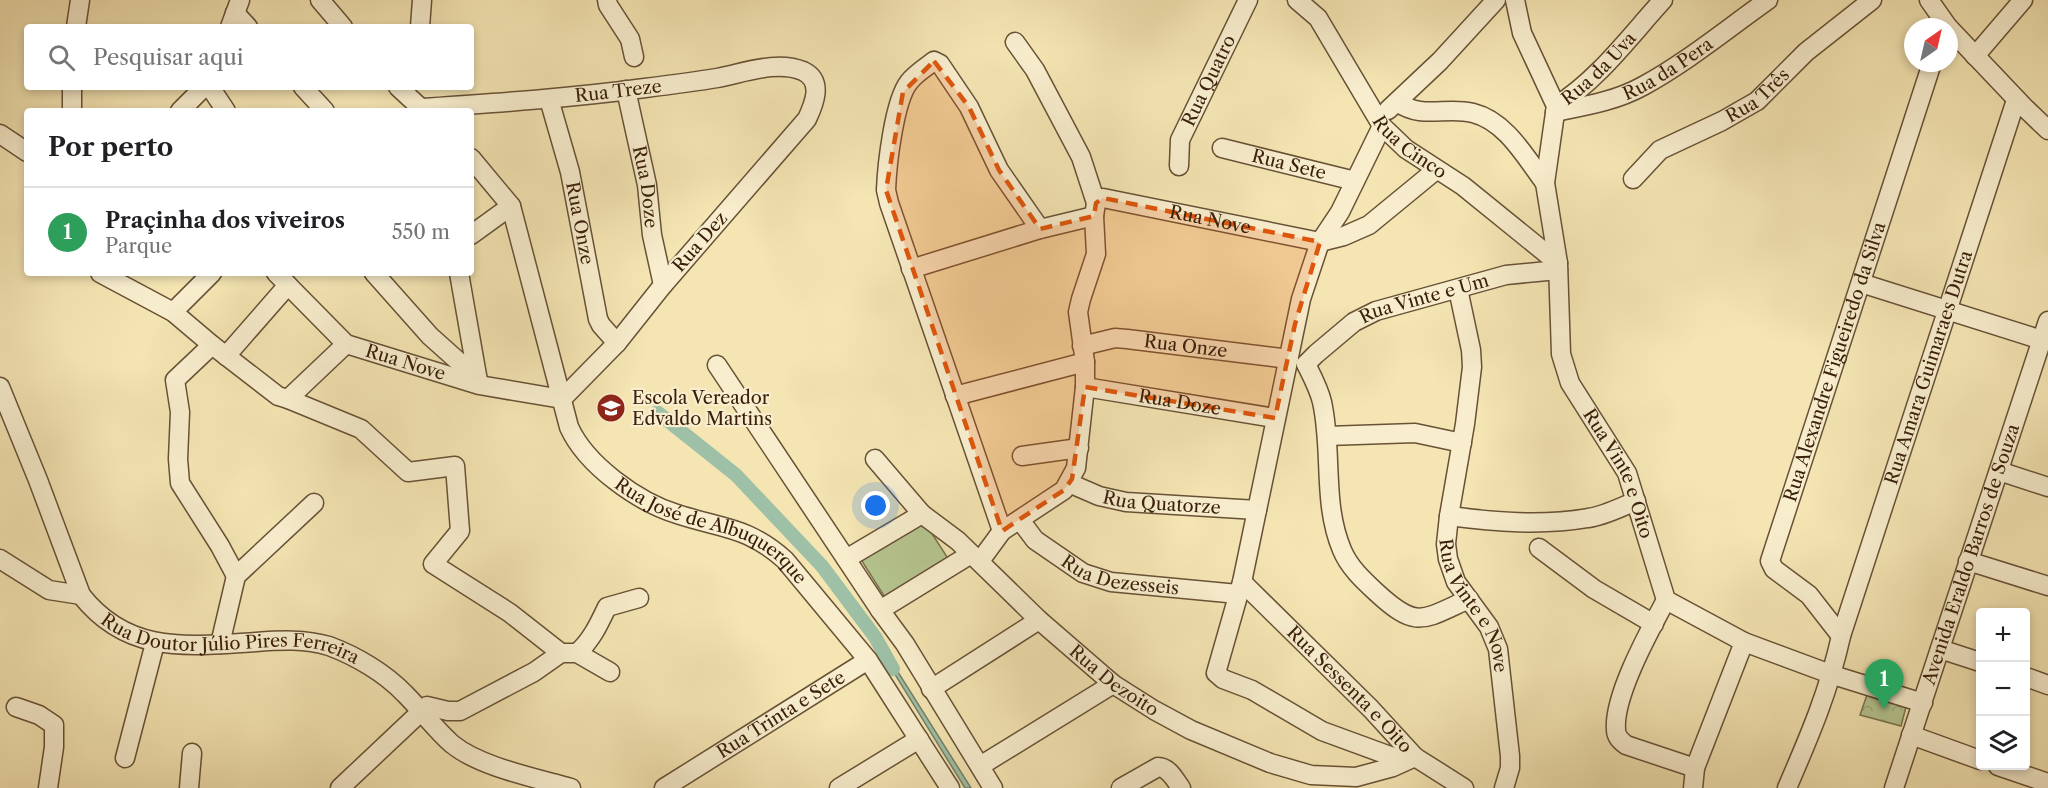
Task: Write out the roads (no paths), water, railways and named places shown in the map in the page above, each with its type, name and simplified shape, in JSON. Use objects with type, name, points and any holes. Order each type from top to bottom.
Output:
[{"type":"street","points":[[76,24],[80,0]]},
{"type":"street","points":[[320,0],[340,24]]},
{"type":"street","points":[[420,24],[422,0]]},
{"type":"street","points":[[607,0],[630,39],[634,57]]},
{"type":"street","name":"Rua Quatro","points":[[1179,166],[1180,140],[1248,0]]},
{"type":"street","name":"Rua Cinco","points":[[1297,0],[1318,18],[1380,122],[1406,149],[1463,186],[1558,266]]},
{"type":"street","points":[[1393,757],[1323,731],[1252,690],[1222,679],[1216,674],[1240,588],[1275,418],[1295,362],[1300,304],[1320,242],[1340,212],[1380,122],[1496,0]]},
{"type":"street","points":[[1515,0],[1522,33],[1556,109],[1545,183]]},
{"type":"street","name":"Rua da Uva","points":[[1556,109],[1588,82],[1663,0]]},
{"type":"street","name":"Rua da Pera","points":[[1556,109],[1603,102],[1641,87],[1676,66],[1768,0]]},
{"type":"street","name":"Rua Três","points":[[1634,179],[1660,150],[1722,121],[1757,100],[1806,52],[1872,0]]},
{"type":"street","points":[[1929,0],[1941,18]]},
{"type":"street","points":[[1976,56],[2023,0]]},
{"type":"street","points":[[235,13],[245,24]]},
{"type":"street","points":[[1958,38],[2048,130]]},
{"type":"street","points":[[880,610],[975,557],[1002,531],[1064,490],[1076,468],[1085,387],[1084,354],[1078,312],[1096,254],[1097,206],[1081,158],[1035,70],[1015,42]]},
{"type":"street","points":[[1002,531],[889,203],[887,177],[898,106],[909,80],[934,61],[940,64],[969,107],[999,170],[1040,229]]},
{"type":"street","name":"Rua Treze","points":[[445,108],[627,90],[716,78],[771,67],[791,68],[805,72],[811,77]]},
{"type":"street","name":"Rua Alexandre Figueiredo da Silva","points":[[1841,636],[1809,595],[1774,569],[1770,561],[1929,72]]},
{"type":"street","name":"Rua Dez","points":[[562,399],[616,343],[663,285],[807,119],[816,96],[815,84],[811,77]]},
{"type":"street","points":[[72,90],[72,108]]},
{"type":"street","points":[[183,108],[201,90]]},
{"type":"street","points":[[212,90],[224,108]]},
{"type":"street","points":[[306,90],[322,108]]},
{"type":"street","points":[[401,90],[420,108]]},
{"type":"street","name":"Rua Doze","points":[[627,90],[647,185],[652,235],[663,285]]},
{"type":"street","name":"Rua Onze","points":[[549,99],[570,172],[598,319],[616,343]]},
{"type":"street","name":"Rua Amara Guimaraes Dutra","points":[[1841,636],[2016,99]]},
{"type":"street","points":[[1397,102],[1421,112],[1472,112],[1483,117],[1508,135],[1545,183]]},
{"type":"street","points":[[0,134],[24,150]]},
{"type":"street","name":"Rua Sete","points":[[1222,147],[1355,180]]},
{"type":"street","points":[[474,161],[511,206],[474,233]]},
{"type":"street","points":[[1320,242],[1344,236],[1369,225],[1436,170]]},
{"type":"street","name":"Rua Vinte e Oito","points":[[1545,183],[1558,266],[1564,368],[1570,382],[1627,473],[1666,600]]},
{"type":"street","name":"Rua Nove","points":[[911,269],[1040,229],[1097,206],[1103,198],[1320,242]]},
{"type":"street","name":"Rua José de Albuquerque","points":[[511,206],[569,427],[575,440],[588,456],[623,486],[645,500],[675,514],[734,529],[770,546],[785,560],[868,660],[950,788]]},
{"type":"street","name":"Rua Vinte e Um","points":[[1295,362],[1354,322],[1376,311],[1506,275],[1558,266]]},
{"type":"street","points":[[111,276],[173,312],[278,396],[361,429],[408,472],[455,466],[460,531],[433,564],[510,612],[569,653],[610,672]]},
{"type":"street","points":[[173,312],[209,276]]},
{"type":"street","points":[[377,276],[430,336],[478,382]]},
{"type":"street","points":[[460,276],[478,382]]},
{"type":"street","points":[[236,576],[180,483],[178,459],[180,412],[175,380],[219,351],[282,279]]},
{"type":"street","name":"Rua Nove","points":[[282,279],[346,345],[478,382],[562,399]]},
{"type":"street","points":[[1861,283],[2042,340]]},
{"type":"street","name":"Rua Vinte e Nove","points":[[1458,289],[1471,350],[1472,367],[1446,544],[1448,559],[1456,582],[1489,627],[1498,649],[1510,756],[1510,768],[1504,788]]},
{"type":"street","name":"Avenida Eraldo Barros de Souza","points":[[1894,788],[2048,321]]},
{"type":"street","name":"Rua Onze","points":[[955,396],[1084,354],[1115,338],[1295,362]]},
{"type":"street","points":[[288,399],[346,345]]},
{"type":"street","points":[[1295,362],[1322,400],[1333,522],[1342,552],[1358,576],[1392,607],[1409,617],[1428,617],[1469,599]]},
{"type":"street","points":[[717,365],[905,644],[993,788]]},
{"type":"street","name":"Rua Doutor Júlio Pires Ferreira","points":[[0,387],[81,595],[93,611],[112,625],[155,643],[220,644],[283,640],[307,641],[329,647],[358,660],[389,679],[453,744],[471,757],[571,788]]},
{"type":"street","name":"Rua Doze","points":[[1085,387],[1275,418]]},
{"type":"street","points":[[1327,436],[1415,433],[1462,442]]},
{"type":"street","points":[[1022,456],[1079,448]]},
{"type":"street","name":"Rua Dezoito","points":[[875,459],[922,514],[958,540],[1039,620],[1113,684],[1154,710],[1191,730],[1270,763],[1311,775],[1355,783],[1415,757]]},
{"type":"street","points":[[1999,471],[2048,487]]},
{"type":"street","name":"Rua Quatorze","points":[[1069,483],[1099,496],[1126,502],[1257,510]]},
{"type":"street","points":[[1449,516],[1486,521],[1568,520],[1590,518],[1636,501]]},
{"type":"street","points":[[220,644],[236,576],[314,503]]},
{"type":"street","points":[[846,559],[922,514]]},
{"type":"street","name":"Rua Dezesseis","points":[[1020,520],[1035,540],[1083,573],[1111,582],[1240,588]]},
{"type":"street","points":[[1539,548],[1594,589],[1654,624]]},
{"type":"street","points":[[0,559],[49,590],[81,595]]},
{"type":"street","points":[[1968,561],[2048,586]]},
{"type":"street","name":"Rua Sessenta e Oito","points":[[1240,588],[1371,709],[1415,757],[1464,788]]},
{"type":"street","points":[[340,788],[421,711],[429,706],[448,711],[460,711],[584,647],[607,607],[639,598]]},
{"type":"street","points":[[1695,768],[1626,745],[1619,738],[1616,730],[1620,700],[1635,662],[1666,600],[1744,642],[1833,675],[1923,703]]},
{"type":"street","points":[[931,689],[1039,620]]},
{"type":"street","points":[[1787,788],[1833,675],[1841,636]]},
{"type":"street","points":[[1693,788],[1695,768],[1744,642]]},
{"type":"street","points":[[125,758],[155,643]]},
{"type":"street","points":[[1940,649],[1976,661]]},
{"type":"street","name":"Rua Trinta e Sete","points":[[664,788],[868,660]]},
{"type":"street","points":[[2030,679],[2048,685]]},
{"type":"street","points":[[980,766],[1113,684]]},
{"type":"street","points":[[16,707],[39,715],[54,725],[54,747],[48,788]]},
{"type":"street","points":[[1911,735],[1976,758]]},
{"type":"street","points":[[839,788],[919,739]]},
{"type":"street","points":[[189,788],[192,753]]},
{"type":"street","points":[[1121,788],[1158,767],[1167,769],[1181,788]]},
{"type":"street","points":[[2012,770],[2048,783]]},
{"type":"waterway","points":[[657,412],[736,475],[822,566],[875,637],[893,669]]},
{"type":"place","name":"Escola Vereador Edvaldo Martins","points":[[611,408]]},
{"type":"place","name":"Praçinha dos viveiros","points":[[1884,709]]}]
